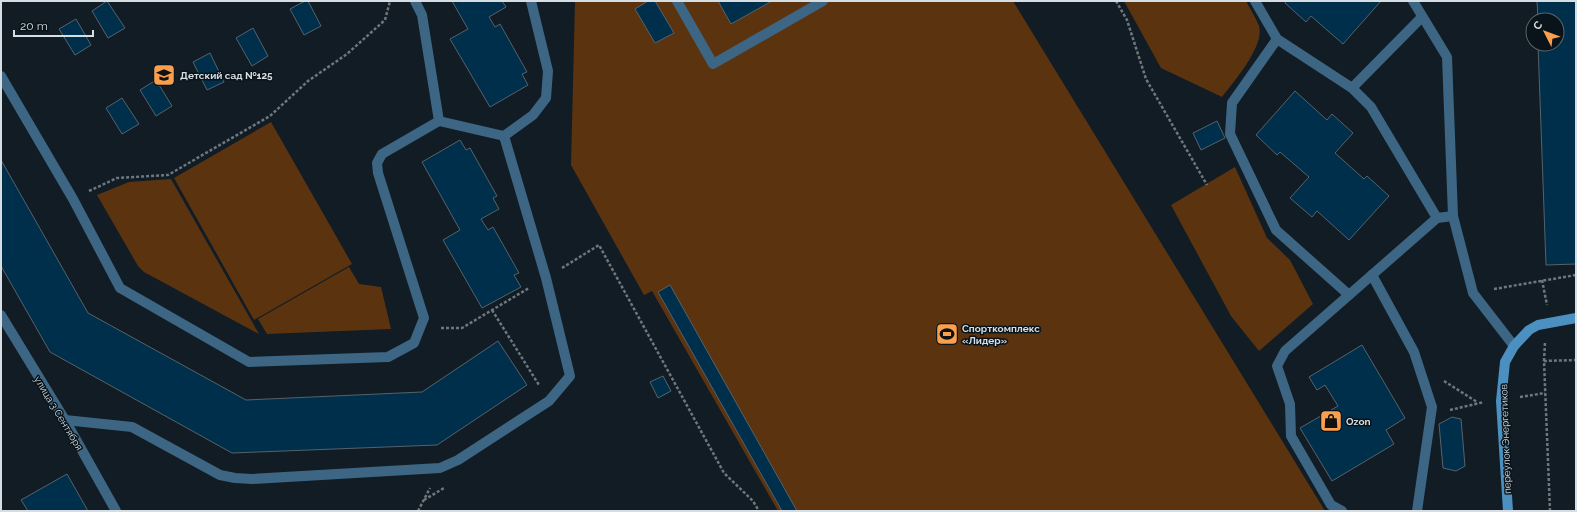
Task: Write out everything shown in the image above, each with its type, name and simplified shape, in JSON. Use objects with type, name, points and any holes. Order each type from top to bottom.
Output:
[{"type":"street","points":[[415,1],[422,15],[439,121]]},
{"type":"street","points":[[1,76],[73,199],[120,288],[249,362],[388,357],[414,343],[424,318],[378,173],[377,163],[382,154],[439,121],[504,136],[533,115],[546,98],[548,71],[531,1]]},
{"type":"street","points":[[677,1],[713,64],[823,1]]},
{"type":"street","points":[[1255,1],[1277,39],[1352,88],[1371,107],[1437,218]]},
{"type":"street","points":[[1413,1],[1447,57],[1453,216],[1473,293],[1514,346]]},
{"type":"street","points":[[1352,88],[1422,17]]},
{"type":"street","points":[[1277,39],[1232,102],[1230,134],[1276,230],[1349,295]]},
{"type":"street","points":[[65,420],[132,427],[220,475],[235,478],[252,479],[440,468],[458,460],[549,401],[570,376],[546,278],[504,136]]},
{"type":"street","points":[[1342,511],[1331,505],[1291,436],[1290,404],[1277,366],[1285,351],[1437,218],[1453,216]]},
{"type":"street","points":[[1372,275],[1414,352],[1432,407],[1417,511]]},
{"type":"street","name":"улица 3 Сентября","points":[[1,315],[65,420],[116,511]]},
{"type":"street","name":"переулок Энергетиков","points":[[1508,511],[1501,401],[1503,372],[1508,354],[1521,337],[1538,325],[1576,318]]},
{"type":"path","points":[[73,199],[117,178],[168,174],[270,116],[308,81],[347,54],[385,20],[390,1]]},
{"type":"path","points":[[1116,1],[1127,20],[1146,79],[1207,185]]},
{"type":"path","points":[[419,328],[462,328],[598,245],[724,472],[753,501],[759,511]]},
{"type":"path","points":[[1473,293],[1576,275]]},
{"type":"path","points":[[1550,511],[1544,361],[1576,360]]},
{"type":"path","points":[[1418,365],[1478,402]]},
{"type":"shaded area","name":"Спорткомплекс «Лидер»","points":[[575,1],[1013,1],[1325,511],[778,511],[652,291],[644,295],[571,165]]},
{"type":"shaded area","points":[[1124,1],[1246,1],[1259,26],[1260,34],[1253,53],[1241,73],[1222,97],[1161,68]]},
{"type":"shaded area","points":[[271,122],[352,264],[254,320],[174,178]]},
{"type":"shaded area","points":[[1235,167],[1267,238],[1290,260],[1313,304],[1259,351],[1231,316],[1171,205]]},
{"type":"shaded area","points":[[171,179],[259,334],[144,272],[138,266],[97,195],[129,182]]},
{"type":"shaded area","points":[[349,267],[359,284],[381,287],[391,329],[267,334],[258,319]]},
{"type":"building","points":[[107,1],[125,28],[108,38],[92,11]]},
{"type":"building","points":[[305,1],[308,1],[321,26],[304,35],[290,9]]},
{"type":"building","points":[[452,1],[502,1],[506,7],[489,17],[495,27],[500,24],[527,72],[522,74],[528,85],[490,107],[450,39],[468,29]]},
{"type":"building","points":[[648,1],[655,1],[674,33],[655,43],[635,9]]},
{"type":"building","points":[[718,1],[772,1],[731,24]]},
{"type":"building","points":[[1286,1],[1381,1],[1343,44],[1311,16],[1306,22],[1285,3]]},
{"type":"building","points":[[1537,1],[1576,1],[1576,264],[1546,265],[1538,52],[1565,52],[1565,12],[1538,12]]},
{"type":"building","points":[[76,19],[91,45],[75,55],[59,29]]},
{"type":"building","points":[[253,28],[268,56],[252,66],[236,38]]},
{"type":"building","points":[[210,53],[224,82],[207,90],[193,62]]},
{"type":"building","points":[[156,80],[172,106],[156,116],[140,90]]},
{"type":"building","points":[[1295,91],[1327,120],[1332,114],[1353,133],[1335,153],[1364,179],[1367,176],[1389,196],[1349,240],[1317,211],[1312,217],[1290,198],[1309,177],[1280,152],[1277,155],[1256,135]]},
{"type":"building","points":[[122,98],[139,124],[122,134],[106,108]]},
{"type":"building","points":[[1217,121],[1225,138],[1201,150],[1193,133]]},
{"type":"building","points":[[460,140],[466,150],[470,148],[497,196],[493,198],[499,209],[481,219],[488,230],[493,227],[519,273],[514,275],[521,287],[482,308],[443,240],[460,230],[422,162]]},
{"type":"building","points":[[1,160],[88,313],[246,400],[422,392],[498,341],[527,385],[437,445],[232,453],[50,352],[1,266]]},
{"type":"building","points":[[670,285],[797,511],[782,511],[658,292]]},
{"type":"building","points":[[1362,345],[1405,418],[1386,430],[1394,444],[1332,481],[1300,428],[1338,406],[1325,385],[1317,390],[1309,377]]},
{"type":"building","points":[[663,376],[671,391],[658,398],[650,382]]},
{"type":"building","points":[[1452,417],[1461,419],[1465,466],[1456,471],[1443,468],[1439,424]]},
{"type":"building","points":[[67,474],[88,511],[28,511],[21,500]]},
{"type":"place","name":"Детский сад №125","points":[[164,75]]},
{"type":"place","name":"Спорткомплекс «Лидер»","points":[[947,334]]},
{"type":"place","name":"Ozon","points":[[1331,421]]}]
